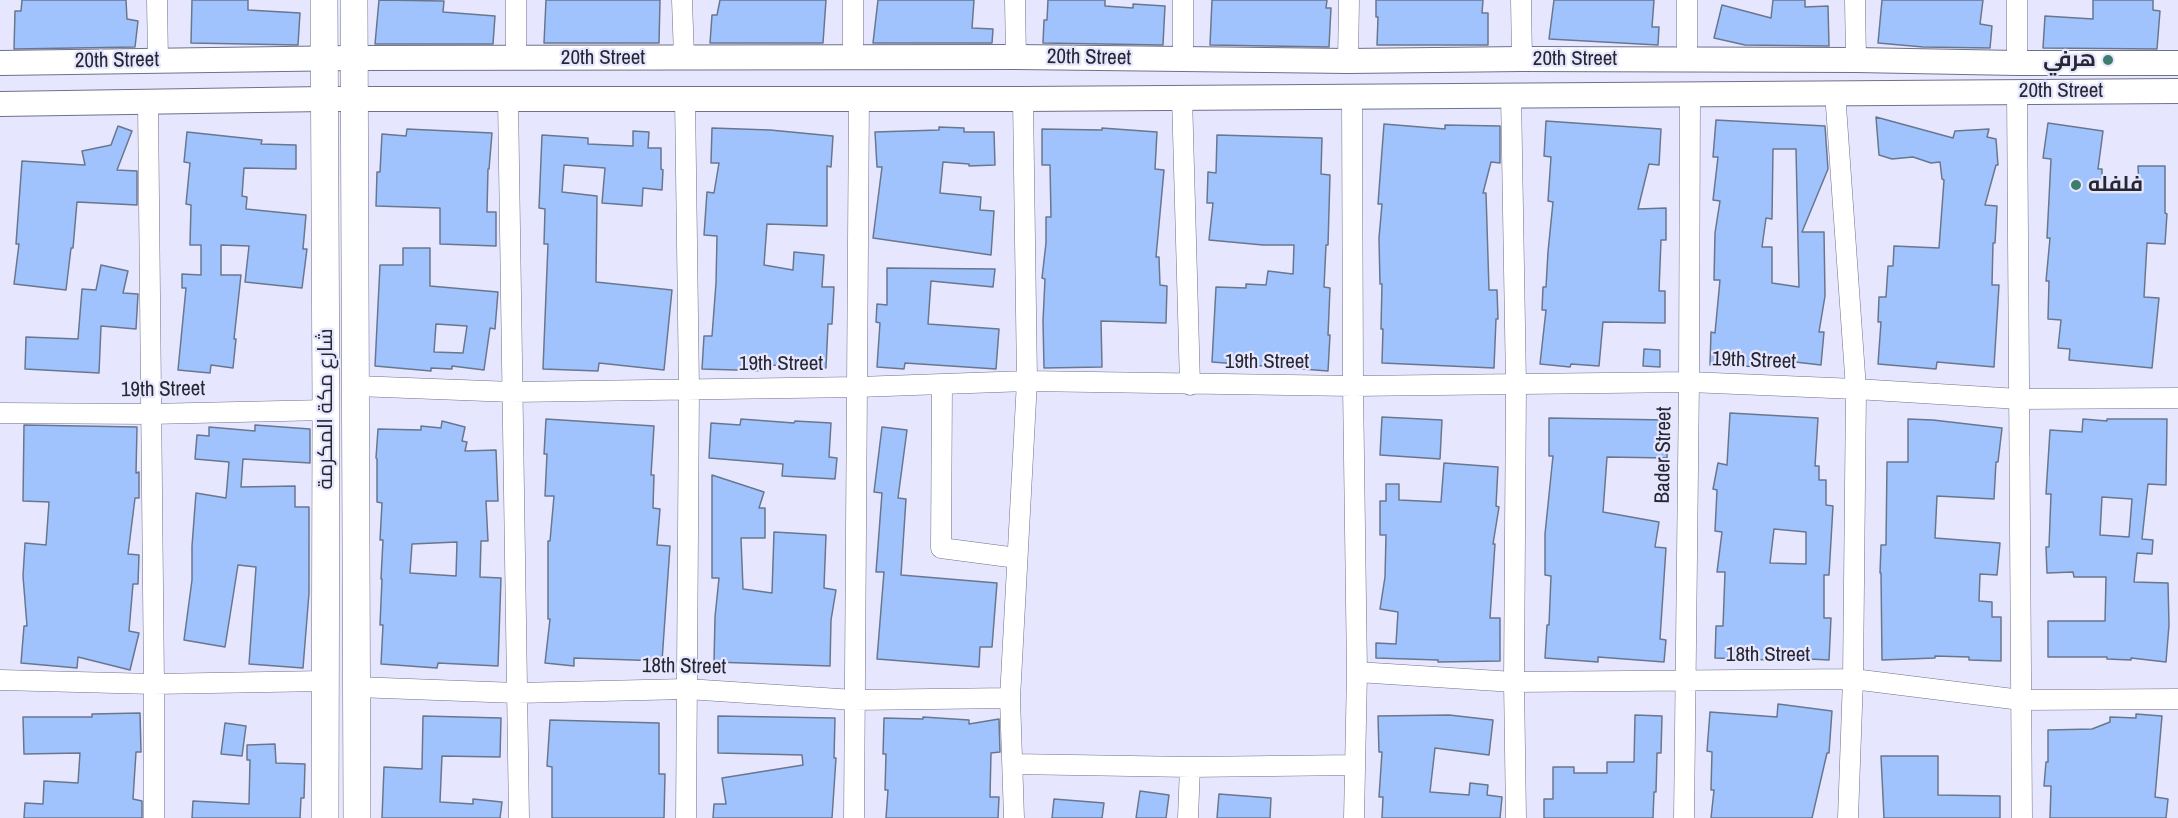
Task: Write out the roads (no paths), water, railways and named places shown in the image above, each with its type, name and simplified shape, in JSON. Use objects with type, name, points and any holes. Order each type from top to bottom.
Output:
[{"type":"main road","name":"شارع مكة المكرمة","points":[[324,0],[325,818]]},
{"type":"main road","name":"شارع مكة المكرمة","points":[[354,0],[357,818]]},
{"type":"street","points":[[157,0],[158,60]]},
{"type":"street","points":[[516,0],[516,58]]},
{"type":"street","points":[[682,0],[684,57]]},
{"type":"street","points":[[853,0],[853,57]]},
{"type":"street","points":[[1015,0],[1016,57]]},
{"type":"street","points":[[1183,0],[1183,59]]},
{"type":"street","points":[[1348,61],[1349,0]]},
{"type":"street","points":[[1521,0],[1522,59]]},
{"type":"street","points":[[1687,0],[1687,60]]},
{"type":"street","points":[[1855,0],[1856,60]]},
{"type":"street","points":[[2017,0],[2017,63]]},
{"type":"street","name":"20th Street","points":[[0,63],[354,57],[1016,57],[1348,61],[1522,59],[2178,63]]},
{"type":"street","points":[[2017,91],[2022,818]]},
{"type":"street","name":"20th Street","points":[[0,104],[324,99],[859,97],[1023,99],[1182,96],[2178,91]]},
{"type":"street","points":[[1835,92],[1856,388],[1853,679],[1848,818]]},
{"type":"street","name":"Bader Street","points":[[1684,818],[1690,93]]},
{"type":"street","points":[[1511,94],[1516,386],[1514,682],[1516,818]]},
{"type":"street","points":[[1182,96],[1190,385]]},
{"type":"street","points":[[1352,96],[1357,672],[1354,818]]},
{"type":"street","points":[[854,818],[859,97]]},
{"type":"street","points":[[685,98],[689,389],[686,818]]},
{"type":"street","points":[[508,99],[519,818]]},
{"type":"street","points":[[1014,818],[1010,698],[1026,381],[1023,99]]},
{"type":"street","points":[[148,103],[154,818]]},
{"type":"street","name":"19th Street","points":[[356,386],[513,392],[858,387],[1026,381],[1353,386],[1516,386],[1689,382],[1856,388],[2019,399],[2178,398]]},
{"type":"street","points":[[942,385],[941,548],[1017,558]]},
{"type":"street","name":"19th Street","points":[[0,413],[150,414],[326,410]]},
{"type":"street","name":"18th Street","points":[[1357,672],[1514,682],[1853,679],[2021,700],[2178,699]]},
{"type":"street","points":[[0,680],[154,684],[324,681]]},
{"type":"street","name":"18th Street","points":[[356,687],[517,693],[687,689],[854,699],[1010,698]]},
{"type":"street","points":[[1013,764],[1190,767],[1354,765]]},
{"type":"street","points":[[1188,818],[1190,767]]},
{"type":"place","name":"هرفي","points":[[2108,60]]},
{"type":"place","name":"فلفله","points":[[2076,185]]}]
